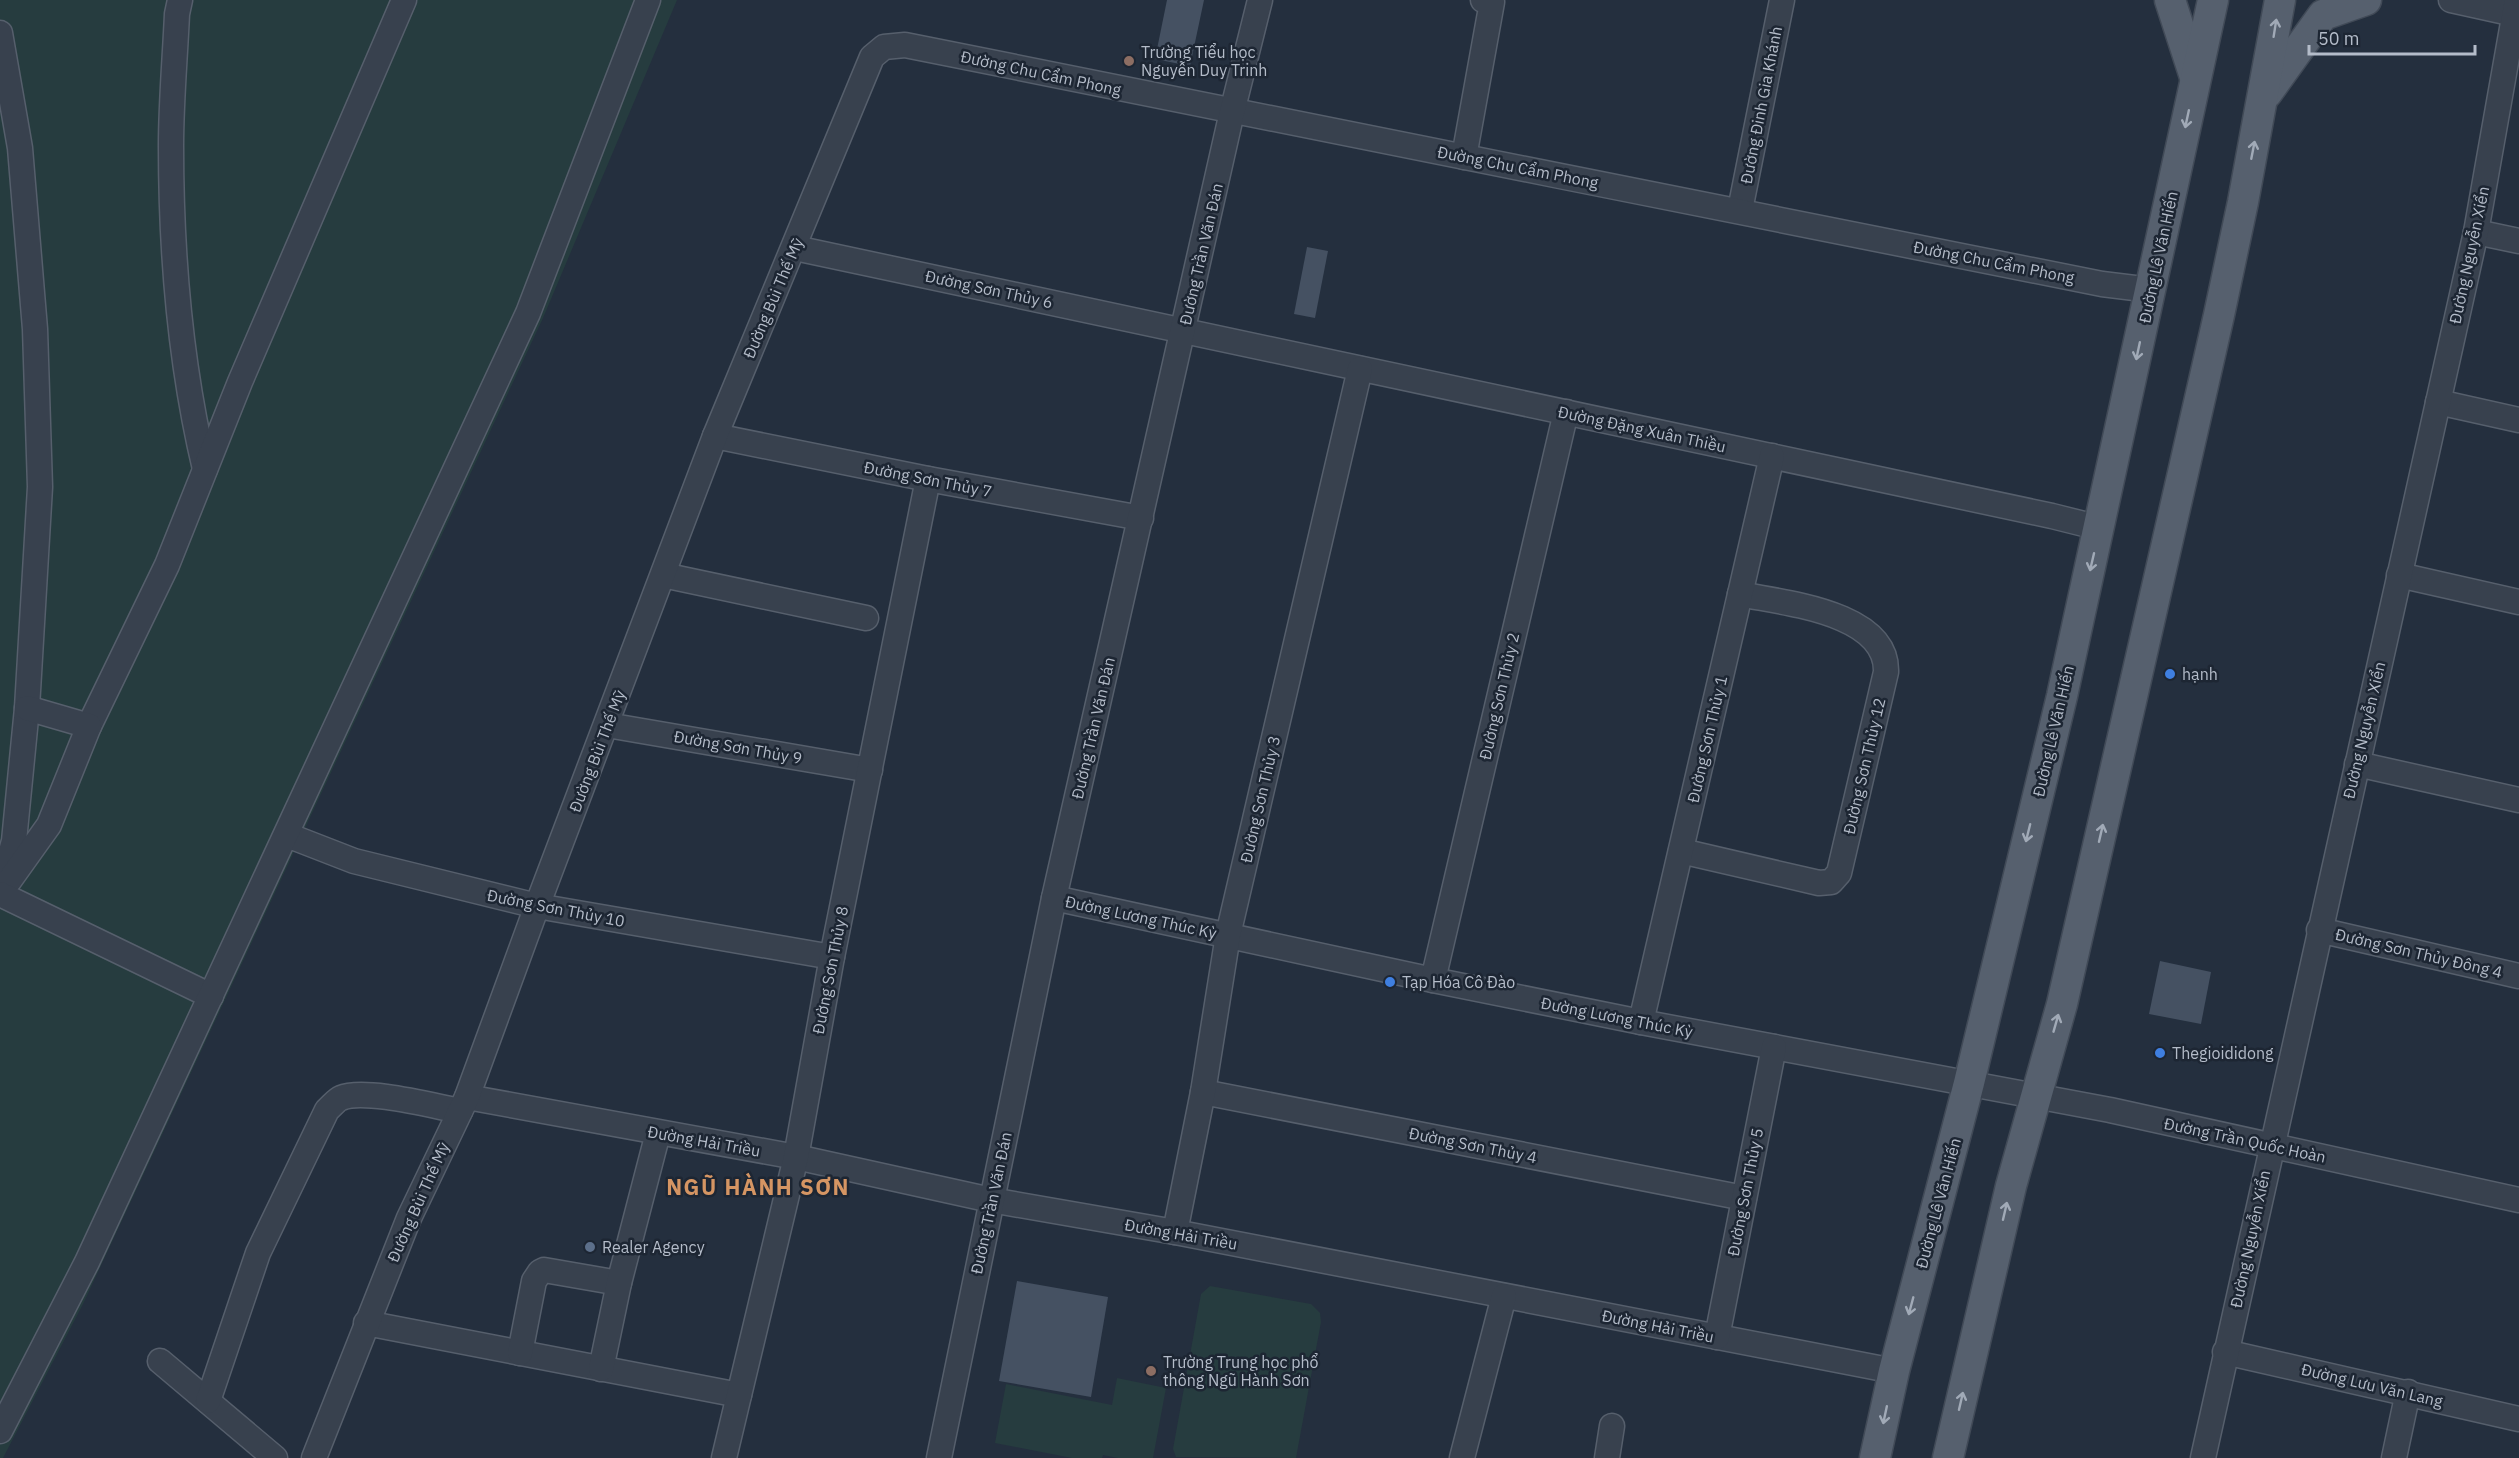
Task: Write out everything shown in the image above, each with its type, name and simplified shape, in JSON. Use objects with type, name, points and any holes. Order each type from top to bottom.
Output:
[{"type":"main road","points":[[2170,0],[2196,79]]},
{"type":"main road","name":"Đường Lê Văn Hiến","points":[[1875,1458],[1894,1371],[1969,1083],[2062,696],[2213,0]]},
{"type":"main road","points":[[1948,1458],[2011,1186],[2065,992],[2216,327],[2263,98],[2280,0]]},
{"type":"main road","points":[[2263,98],[2323,15],[2366,0]]},
{"type":"street","points":[[180,0],[177,14],[171,146],[177,294],[194,423],[205,469]]},
{"type":"street","points":[[0,893],[49,825],[89,726],[167,565],[205,469],[404,0]]},
{"type":"street","points":[[0,1431],[87,1262],[528,313],[648,0]]},
{"type":"street","name":"Đường Trần Văn Đán","points":[[939,1458],[1054,898],[1232,112],[1260,0]]},
{"type":"street","points":[[1464,157],[1492,2],[1483,0]]},
{"type":"street","name":"Đường Đinh Gia Khánh","points":[[1740,210],[1782,0]]},
{"type":"street","points":[[2451,0],[2517,10]]},
{"type":"street","name":"Đường Nguyễn Xiển","points":[[2203,1458],[2476,232],[2517,10]]},
{"type":"street","points":[[0,33],[20,148],[35,328],[40,488],[27,708],[14,841],[0,893]]},
{"type":"street","name":"Đường Chu Cẩm Phong","points":[[885,47],[905,45],[2102,284],[2151,290]]},
{"type":"street","name":"Đường Bùi Thế Mỹ","points":[[314,1458],[409,1218],[464,1104],[715,436],[795,248],[872,57],[885,47]]},
{"type":"street","points":[[2476,232],[2519,241]]},
{"type":"street","name":"Đường Sơn Thủy 6","points":[[795,248],[1184,330]]},
{"type":"street","name":"Đường Đặng Xuân Thiều","points":[[1184,330],[2100,528]]},
{"type":"street","name":"Đường Sơn Thủy 3","points":[[1175,1232],[1203,1092],[1228,935],[1360,369]]},
{"type":"street","points":[[2438,402],[2519,420]]},
{"type":"street","name":"Đường Sơn Thủy 2","points":[[1433,980],[1566,412]]},
{"type":"street","name":"Đường Sơn Thủy 7","points":[[715,436],[1141,519]]},
{"type":"street","name":"Đường Sơn Thủy 1","points":[[1641,1022],[1772,456]]},
{"type":"street","name":"Đường Sơn Thủy 8","points":[[724,1458],[796,1157],[832,957],[928,479]]},
{"type":"street","points":[[2399,574],[2519,602]]},
{"type":"street","points":[[663,575],[866,618]]},
{"type":"street","name":"Đường Sơn Thủy 12","points":[[1681,851],[1819,883],[1831,882],[1839,873],[1862,779],[1886,672],[1886,659],[1876,643],[1841,617],[1820,610],[1740,594]]},
{"type":"street","points":[[27,708],[89,726]]},
{"type":"street","name":"Đường Sơn Thủy 9","points":[[607,725],[870,770]]},
{"type":"street","points":[[2357,764],[2519,800]]},
{"type":"street","name":"Đường Sơn Thủy 10","points":[[287,835],[354,861],[537,906],[832,957]]},
{"type":"street","points":[[0,893],[212,996]]},
{"type":"street","name":"Đường Lương Thúc Kỳ","points":[[1054,898],[1433,980],[1641,1022],[1969,1083]]},
{"type":"street","name":"Đường Sơn Thủy Đông 4","points":[[2319,930],[2519,976]]},
{"type":"street","name":"Đường Sơn Thủy 5","points":[[1717,1337],[1774,1047]]},
{"type":"street","name":"Đường Trần Quốc Hoàn","points":[[1969,1083],[2110,1110],[2519,1200]]},
{"type":"street","name":"Đường Sơn Thủy 4","points":[[1203,1092],[1744,1198]]},
{"type":"street","name":"Đường Hải Triều","points":[[208,1401],[258,1253],[327,1110],[340,1098],[358,1095],[464,1104],[658,1133],[796,1157],[991,1200],[1175,1232],[1894,1371]]},
{"type":"street","points":[[601,1369],[619,1283],[658,1133]]},
{"type":"street","points":[[520,1353],[534,1281],[540,1272],[544,1270],[619,1283]]},
{"type":"street","points":[[1461,1458],[1504,1296]]},
{"type":"street","points":[[366,1323],[739,1395]]},
{"type":"street","name":"Đường Lưu Văn Lang","points":[[2225,1352],[2519,1419]]},
{"type":"street","points":[[160,1361],[275,1458]]},
{"type":"street","points":[[2394,1458],[2408,1392]]},
{"type":"street","points":[[1607,1458],[1612,1426]]},
{"type":"green space","points":[[0,0],[677,0],[543,318],[83,1304],[3,1458],[0,1458]]},
{"type":"green space","points":[[1210,1286],[1311,1304],[1320,1313],[1321,1322],[1296,1458],[1176,1457],[1173,1449],[1201,1294]]},
{"type":"green space","points":[[1117,1378],[1166,1388],[1153,1458],[1118,1458],[1103,1455],[1102,1458],[1072,1458],[995,1443],[1006,1384],[1112,1405]]},
{"type":"building","points":[[1167,0],[1204,0],[1190,66],[1155,59]]},
{"type":"building","points":[[1307,247],[1328,251],[1315,318],[1294,314]]},
{"type":"building","points":[[2160,961],[2211,972],[2201,1024],[2149,1014]]},
{"type":"building","points":[[1017,1281],[1108,1297],[1091,1397],[999,1381]]},
{"type":"place","name":"Trường Tiểu học Nguyễn Duy Trinh","points":[[1129,61]]},
{"type":"place","name":"hạnh","points":[[2170,674]]},
{"type":"place","name":"Tạp Hóa Cô Đào","points":[[1390,982]]},
{"type":"place","name":"Thegioididong","points":[[2160,1053]]},
{"type":"place","name":"Realer Agency","points":[[590,1247]]},
{"type":"place","name":"Trường Trung học phổ thông Ngũ Hành Sơn","points":[[1151,1371]]},
{"type":"district","name":"NGŨ HÀNH SƠN","points":[[758,1186]]}]
